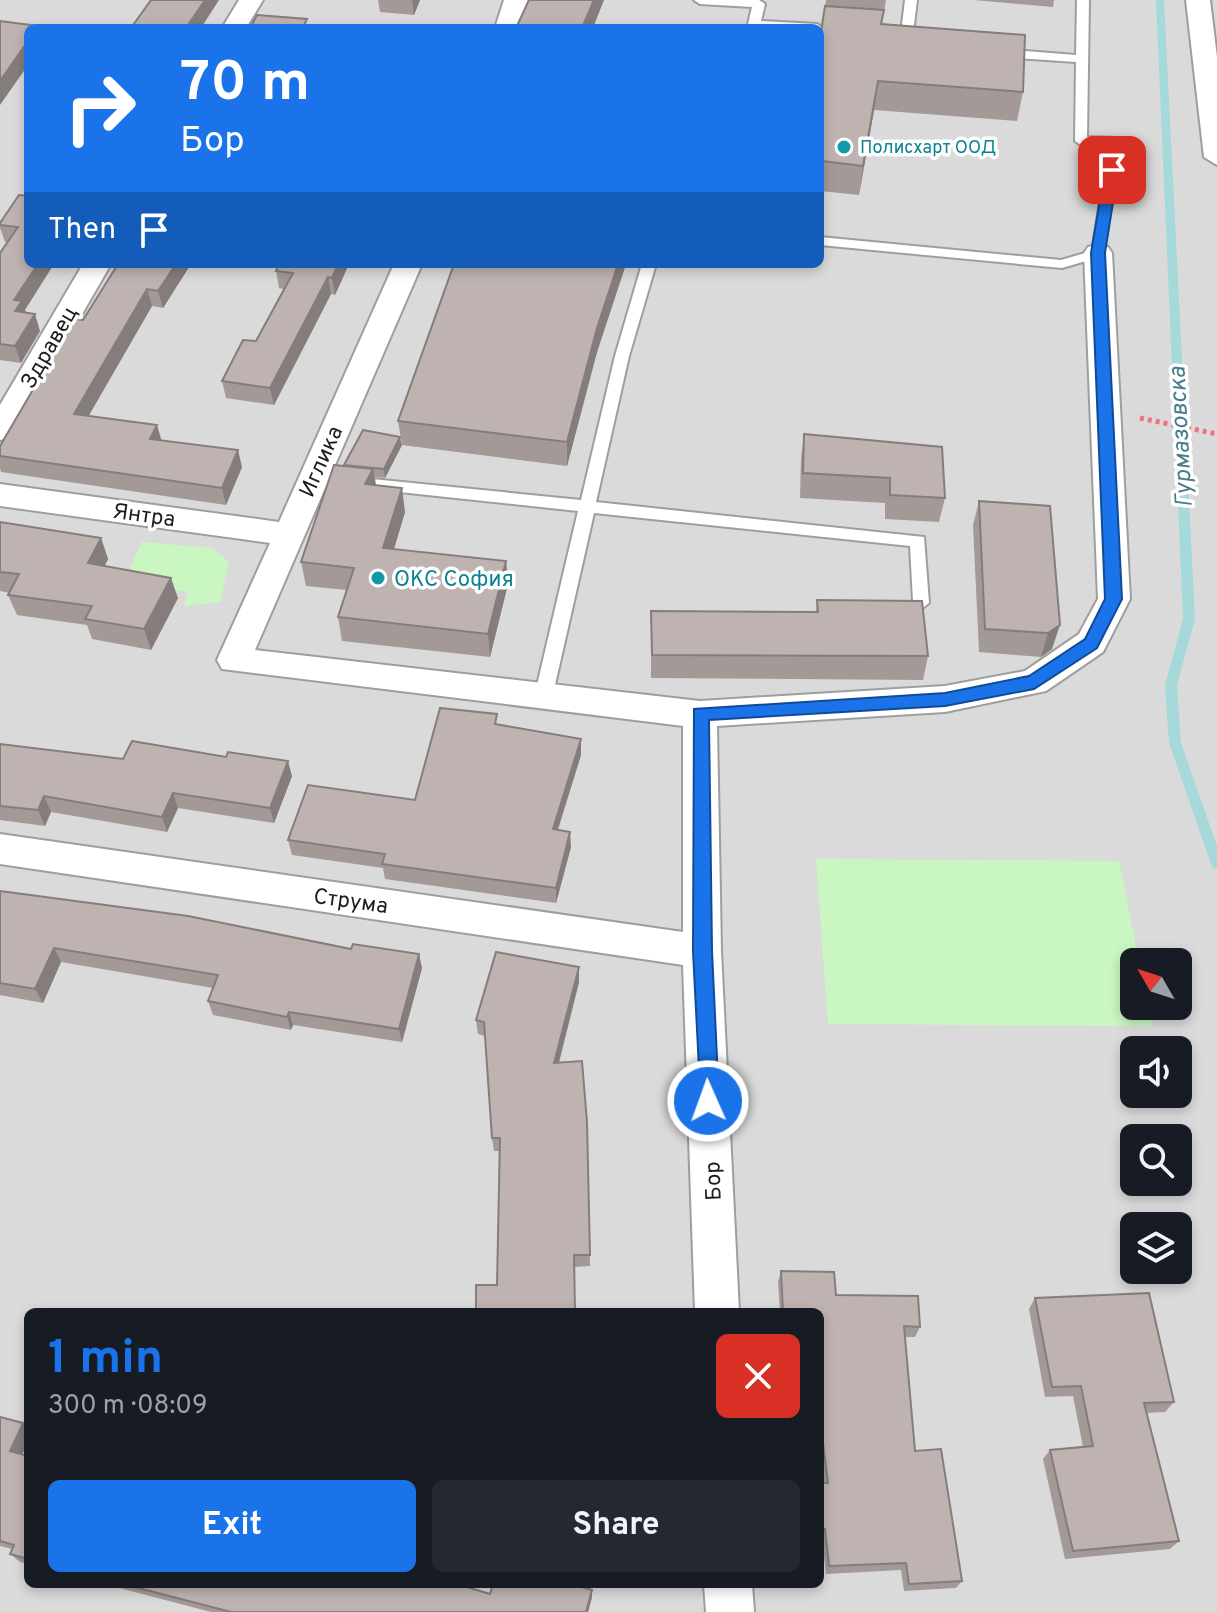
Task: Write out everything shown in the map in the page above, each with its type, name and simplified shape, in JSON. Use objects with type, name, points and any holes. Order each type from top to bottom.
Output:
[{"type":"street","points":[[236,24],[251,0]]},
{"type":"street","points":[[508,24],[516,0]]},
{"type":"street","points":[[1198,0],[1217,157]]},
{"type":"street","points":[[543,698],[700,714],[945,699],[1034,682],[1091,643],[1114,599],[1098,253]]},
{"type":"street","name":"Здравец","points":[[0,430],[95,268]]},
{"type":"street","name":"Иглика","points":[[406,268],[234,660],[543,698]]},
{"type":"street","name":"Янтра","points":[[0,495],[287,534]]},
{"type":"street","name":"Бор","points":[[700,714],[702,951],[717,1308]]},
{"type":"street","name":"Струма","points":[[0,849],[702,951]]},
{"type":"street","points":[[728,1588],[730,1612]]},
{"type":"lane","points":[[700,0],[759,4],[754,24]]},
{"type":"lane","points":[[892,33],[914,34],[911,0]]},
{"type":"lane","points":[[824,241],[1062,264],[1098,253],[1116,142],[1081,141],[1083,0]]},
{"type":"lane","points":[[824,28],[834,29]]},
{"type":"lane","points":[[987,52],[1082,59]]},
{"type":"lane","points":[[543,698],[622,356],[648,268]]},
{"type":"lane","points":[[337,481],[918,541],[921,603],[905,616],[890,616]]},
{"type":"path","points":[[1105,411],[1217,434]]},
{"type":"shaded area","points":[[0,0],[1217,0],[1217,1612],[0,1612]]},
{"type":"green space","points":[[142,542],[212,548],[229,562],[220,602],[184,606],[188,592],[124,581]]},
{"type":"green space","points":[[816,859],[1119,861],[1136,948],[1120,948],[1120,1020],[1151,1020],[1152,1026],[828,1024]]},
{"type":"building","points":[[151,0],[205,0],[189,24],[134,24]]},
{"type":"building","points":[[529,0],[594,0],[584,24],[518,24]]},
{"type":"building","points":[[825,6],[884,10],[881,24],[1025,35],[1023,92],[878,81],[863,166],[824,161],[822,24]]},
{"type":"building","points":[[257,15],[307,19],[305,24],[252,24]]},
{"type":"building","points":[[0,21],[24,24],[24,47],[0,81]]},
{"type":"building","points":[[19,195],[24,196],[24,268],[35,268],[14,300],[22,301],[15,311],[35,314],[15,346],[0,344],[0,253],[18,227],[0,223]]},
{"type":"building","points":[[116,268],[173,268],[158,291],[147,289],[74,414],[157,425],[150,439],[238,450],[222,488],[0,456],[0,446],[55,352],[49,351],[68,318],[83,320]]},
{"type":"building","points":[[277,268],[336,268],[332,278],[328,277],[270,388],[222,381],[243,340],[256,341],[293,273],[276,271]]},
{"type":"building","points":[[453,268],[617,268],[597,328],[567,442],[398,421]]},
{"type":"building","points":[[363,430],[400,437],[384,469],[344,465]]},
{"type":"building","points":[[804,434],[942,447],[945,498],[890,495],[890,478],[803,473]]},
{"type":"building","name":"ОКС София","points":[[334,465],[373,469],[365,484],[402,488],[383,548],[506,561],[488,634],[338,617],[354,568],[301,562]]},
{"type":"building","points":[[979,501],[1050,506],[1060,625],[1048,633],[985,629]]},
{"type":"building","points":[[0,522],[101,538],[88,563],[171,578],[144,629],[85,619],[92,606],[8,595],[19,574],[0,572]]},
{"type":"building","points":[[817,600],[922,601],[928,656],[652,655],[651,611],[818,612]]},
{"type":"building","points":[[440,708],[497,714],[495,724],[581,739],[553,829],[570,832],[556,888],[382,864],[385,854],[288,840],[308,785],[415,800]]},
{"type":"building","points":[[132,741],[226,757],[228,752],[288,761],[270,808],[173,793],[162,817],[44,796],[38,810],[0,806],[0,744],[123,759]]},
{"type":"building","points":[[0,891],[188,916],[351,949],[353,944],[419,954],[399,1029],[289,1012],[287,1017],[208,1001],[218,975],[54,948],[35,989],[0,983]]},
{"type":"building","points":[[496,952],[579,967],[554,1063],[582,1061],[587,1122],[590,1255],[574,1255],[575,1308],[476,1308],[476,1285],[497,1285],[500,1138],[492,1138],[484,1022],[476,1020]]},
{"type":"building","points":[[781,1271],[834,1272],[836,1295],[918,1296],[920,1327],[904,1326],[915,1451],[941,1449],[962,1581],[909,1584],[906,1563],[829,1566],[824,1529],[824,1483],[828,1483],[824,1451],[824,1308],[783,1308]]},
{"type":"building","points":[[1149,1293],[1174,1402],[1144,1403],[1179,1541],[1073,1551],[1050,1450],[1093,1446],[1081,1386],[1052,1387],[1035,1298]]},
{"type":"building","points":[[0,1417],[23,1423],[10,1451],[24,1455],[24,1558],[10,1554],[14,1545],[0,1541]]},
{"type":"building","points":[[138,1588],[470,1588],[490,1594],[492,1588],[592,1590],[586,1612],[231,1612]]},
{"type":"waterway","name":"Гурмазовска","points":[[1160,0],[1189,619],[1171,685],[1175,743],[1217,864]]},
{"type":"place","name":"Полисхарт ООД","points":[[844,147]]},
{"type":"place","name":"ОКС София","points":[[378,578]]},
{"type":"route","points":[[708,1101],[702,951],[700,714],[945,699],[1034,682],[1091,643],[1114,599],[1098,253],[1112,170]]}]
